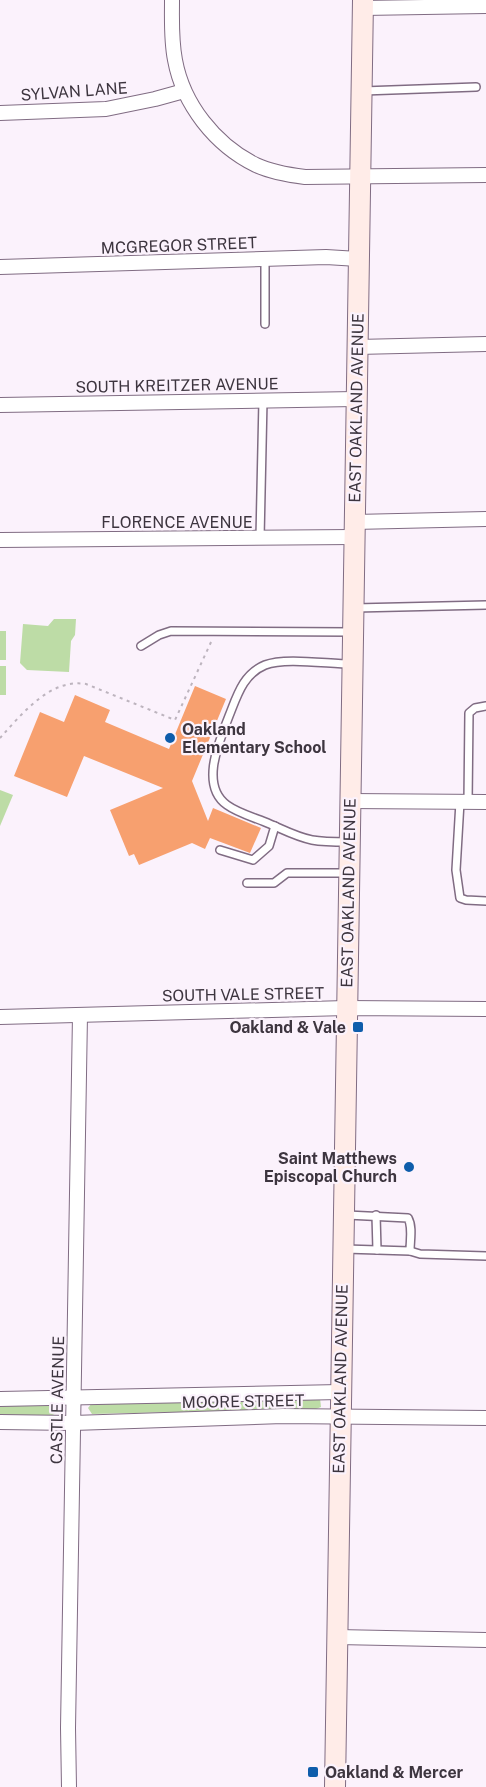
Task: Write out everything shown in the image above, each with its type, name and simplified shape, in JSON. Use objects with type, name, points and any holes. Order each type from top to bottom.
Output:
[{"type":"main road","name":"EAST OAKLAND AVENUE","points":[[335,1787],[348,842],[363,4]]},
{"type":"street","points":[[172,0],[175,59],[184,91],[202,120],[216,136],[256,165],[289,175],[305,177],[486,175]]},
{"type":"street","points":[[363,4],[486,6]]},
{"type":"street","name":"SYLVAN LANE","points":[[0,113],[106,109],[184,91]]},
{"type":"street","name":"MCGREGOR STREET","points":[[0,267],[326,257],[358,259]]},
{"type":"street","points":[[357,347],[486,344]]},
{"type":"street","name":"SOUTH KREITZER AVENUE","points":[[0,405],[356,399]]},
{"type":"street","name":"FLORENCE AVENUE","points":[[0,540],[260,538],[486,519]]},
{"type":"street","points":[[349,801],[486,802]]},
{"type":"street","name":"SOUTH VALE STREET","points":[[0,1017],[346,1008],[486,1009]]},
{"type":"street","name":"CASTLE AVENUE","points":[[69,1787],[68,1717],[80,1015]]},
{"type":"street","name":"MOORE STREET","points":[[0,1399],[340,1392]]},
{"type":"street","name":"MOORE STREET","points":[[0,1422],[74,1423],[140,1419],[340,1416],[486,1418]]},
{"type":"street","points":[[337,1637],[486,1640]]},
{"type":"lane","points":[[360,92],[476,87]]},
{"type":"lane","points":[[265,259],[265,324]]},
{"type":"lane","points":[[260,538],[262,400]]},
{"type":"lane","points":[[352,608],[486,605]]},
{"type":"lane","points":[[141,646],[171,631],[352,632]]},
{"type":"lane","points":[[348,842],[313,840],[229,807],[224,803],[215,785],[214,758],[240,689],[244,681],[255,670],[275,662],[351,664]]},
{"type":"lane","points":[[486,706],[475,708],[469,713],[464,802],[456,870],[460,898],[486,901]]},
{"type":"lane","points":[[220,850],[253,860],[269,846],[275,826]]},
{"type":"lane","points":[[247,883],[274,883],[287,873],[348,873]]},
{"type":"lane","points":[[343,1214],[408,1218],[410,1221],[410,1251]]},
{"type":"lane","points":[[376,1215],[377,1250]]},
{"type":"lane","points":[[342,1249],[486,1256]]},
{"type":"path","points":[[0,738],[25,710],[45,694],[75,682],[86,684],[176,720],[215,631]]},
{"type":"green space","points":[[54,619],[76,619],[75,635],[71,641],[69,672],[27,670],[20,663],[23,624],[48,626]]},
{"type":"green space","points":[[0,631],[6,631],[6,660],[0,660]]},
{"type":"green space","points":[[0,666],[6,666],[6,695],[0,695]]},
{"type":"green space","points":[[0,790],[13,795],[0,826]]},
{"type":"green space","points":[[320,1398],[321,1407],[316,1409],[92,1414],[88,1408],[92,1403]]},
{"type":"green space","points":[[53,1402],[59,1410],[52,1415],[0,1417],[0,1404]]},
{"type":"building","name":"Oakland Elementary School","points":[[195,686],[226,699],[192,781],[208,821],[213,808],[261,828],[250,853],[210,838],[205,849],[192,843],[139,865],[134,854],[129,856],[110,810],[163,788],[84,756],[67,797],[14,776],[40,712],[64,722],[75,695],[110,710],[105,722],[169,749]]},
{"type":"place","name":"Oakland Elementary School","points":[[170,738]]},
{"type":"place","name":"Oakland & Vale","points":[[358,1027]]},
{"type":"place","name":"Saint Matthews Episcopal Church","points":[[409,1167]]},
{"type":"place","name":"Oakland & Mercer","points":[[313,1772]]}]
